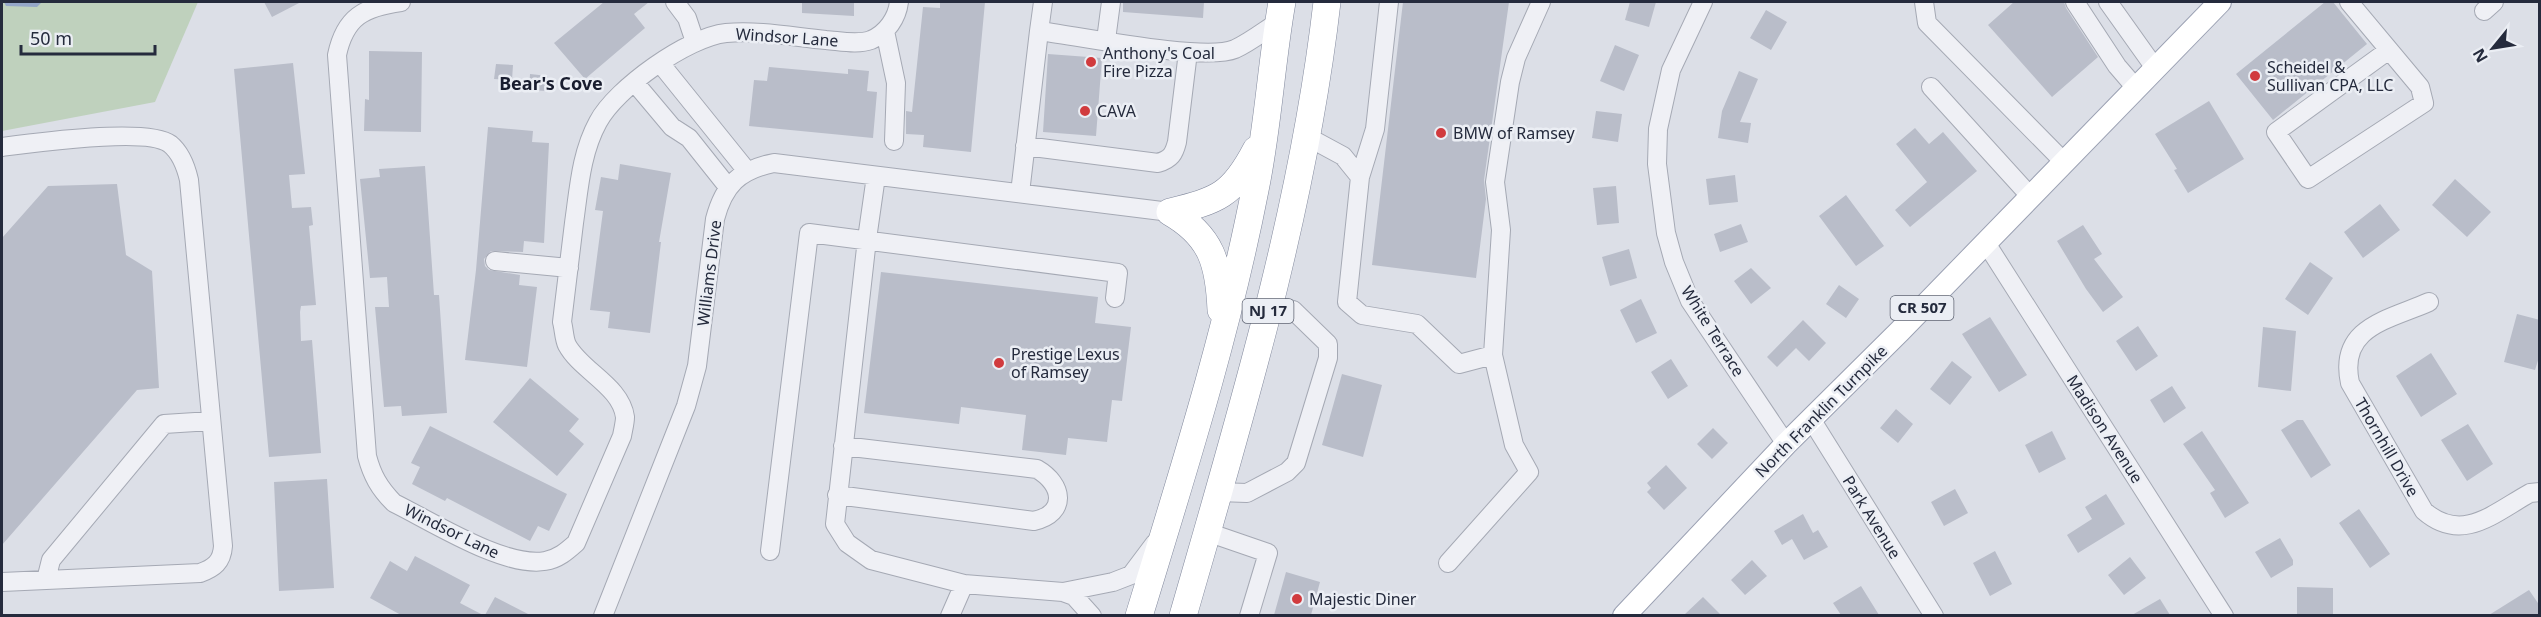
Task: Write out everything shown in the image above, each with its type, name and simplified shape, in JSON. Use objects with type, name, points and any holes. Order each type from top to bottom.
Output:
[{"type":"highway","name":"NJ 17","points":[[1183,615],[1270,305],[1306,136],[1327,2]]},
{"type":"highway","name":"NJ 17","points":[[1139,615],[1222,331],[1256,190],[1280,12]]},
{"type":"highway","points":[[1170,212],[1211,201],[1224,194],[1244,172],[1264,133]]},
{"type":"highway","points":[[1170,212],[1198,232],[1214,259],[1222,331]]},
{"type":"main road","name":"North Franklin Turnpike","points":[[1626,615],[1786,444],[1986,243],[2220,2]]},
{"type":"street","name":"Windsor Lane","points":[[401,2],[369,9],[353,20],[341,36],[338,55],[367,456],[380,489],[394,502],[500,556],[521,561],[545,561],[562,555],[576,543],[622,436],[625,417],[618,401],[604,384],[582,365],[567,344],[562,322],[581,165],[589,140],[599,120],[614,100],[635,82],[660,63],[695,42],[724,33],[754,33],[853,43],[870,40],[885,31]]},
{"type":"street","points":[[675,2],[683,10],[695,42]]},
{"type":"street","points":[[894,141],[896,83],[885,31],[898,13],[899,2]]},
{"type":"street","points":[[1020,193],[1044,2]]},
{"type":"street","points":[[1106,40],[1111,2]]},
{"type":"street","points":[[1389,2],[1375,129],[1360,177],[1347,302],[1362,315],[1417,324],[1459,364],[1493,355]]},
{"type":"street","points":[[1448,563],[1528,472],[1514,446],[1493,355],[1501,230],[1495,182],[1516,58],[1541,2]]},
{"type":"street","name":"White Terrace","points":[[1703,2],[1671,70],[1658,129],[1657,164],[1666,233],[1674,262],[1690,301],[1786,444]]},
{"type":"street","points":[[1924,2],[1927,23],[2064,162]]},
{"type":"street","points":[[2075,2],[2117,66],[2135,87]]},
{"type":"street","points":[[2108,2],[2155,68]]},
{"type":"street","points":[[2349,2],[2420,87],[2424,103],[2308,179],[2276,132],[2389,50]]},
{"type":"street","points":[[1039,31],[1188,52],[1219,53],[1235,49],[1280,12]]},
{"type":"street","points":[[1025,146],[1158,163],[1168,160],[1174,154],[1177,142],[1188,52]]},
{"type":"street","points":[[660,63],[747,171]]},
{"type":"street","points":[[635,82],[668,122],[689,138],[728,187]]},
{"type":"street","points":[[1931,87],[2031,197]]},
{"type":"street","points":[[668,122],[692,102]]},
{"type":"street","points":[[1306,136],[1343,156],[1360,177]]},
{"type":"street","points":[[2,147],[84,138],[152,137],[170,144],[185,165],[189,180],[223,546],[223,554],[215,568],[200,573],[2,582]]},
{"type":"street","name":"Williams Drive","points":[[603,615],[686,406],[697,366],[715,219],[720,199],[728,187],[747,171],[774,163],[1170,212]]},
{"type":"street","points":[[876,176],[837,495],[835,524],[847,543],[871,560],[964,584],[1063,592],[1113,582],[1131,575],[1166,527]]},
{"type":"street","points":[[770,551],[809,232],[1118,273],[1115,298]]},
{"type":"street","name":"Madison Avenue","points":[[1986,243],[2224,615]]},
{"type":"street","points":[[495,261],[569,268]]},
{"type":"street","name":"Thornhill Drive","points":[[2429,302],[2364,330],[2354,342],[2348,355],[2346,369],[2349,383],[2424,511],[2434,520],[2447,526],[2473,525],[2530,493],[2540,492]]},
{"type":"street","points":[[1218,492],[1247,493],[1287,472],[1296,463],[1328,358],[1328,344],[1293,310],[1270,305]]},
{"type":"street","name":"Park Avenue","points":[[1811,419],[1934,615]]},
{"type":"street","points":[[46,580],[51,560],[164,424],[211,421]]},
{"type":"street","points":[[837,495],[1034,521],[1044,518],[1053,511],[1058,500],[1057,488],[1050,476],[1037,469],[843,446]]},
{"type":"street","points":[[1207,532],[1268,553],[1249,615]]},
{"type":"street","points":[[950,615],[964,584]]},
{"type":"street","points":[[1063,592],[1074,597],[1092,615]]},
{"type":"green space","points":[[2,2],[198,2],[155,102],[2,131]]},
{"type":"water","points":[[4,2],[42,2],[37,7],[6,6]]},
{"type":"building","points":[[264,2],[301,2],[272,17]]},
{"type":"building","points":[[604,2],[649,2],[634,14],[645,28],[585,79],[554,43]]},
{"type":"building","points":[[802,2],[854,2],[854,16],[802,13]]},
{"type":"building","points":[[940,2],[985,2],[971,152],[923,147],[924,135],[906,134],[906,111],[912,112],[923,7],[940,8]]},
{"type":"building","points":[[1123,2],[1204,2],[1203,18],[1123,12]]},
{"type":"building","name":"BMW of Ramsey","points":[[1403,2],[1509,2],[1484,180],[1486,199],[1476,278],[1372,265]]},
{"type":"building","points":[[1630,2],[1656,2],[1649,27],[1625,20]]},
{"type":"building","points":[[2014,2],[2064,2],[2098,57],[2052,97],[1988,25]]},
{"type":"building","points":[[2325,2],[2333,2],[2367,44],[2273,120],[2236,74]]},
{"type":"building","points":[[1766,10],[1787,22],[1771,50],[1750,38]]},
{"type":"building","points":[[1615,45],[1639,55],[1624,91],[1600,81]]},
{"type":"building","points":[[369,51],[422,52],[421,132],[364,131],[365,99],[369,100]]},
{"type":"building","points":[[1048,54],[1102,58],[1096,136],[1043,132]]},
{"type":"building","points":[[293,63],[305,174],[289,175],[292,208],[311,207],[313,225],[309,226],[316,305],[301,306],[301,341],[312,340],[321,453],[269,457],[234,69]]},
{"type":"building","points":[[496,64],[513,65],[512,80],[494,79]]},
{"type":"building","points":[[769,67],[848,74],[848,69],[869,71],[867,91],[877,92],[873,138],[749,126],[754,80],[767,81]]},
{"type":"building","points":[[1739,71],[1758,79],[1740,122],[1751,123],[1748,143],[1718,138],[1722,111]]},
{"type":"building","points":[[530,74],[548,76],[547,91],[529,90]]},
{"type":"building","points":[[2209,101],[2244,159],[2188,193],[2174,170],[2177,169],[2155,134]]},
{"type":"building","points":[[1596,111],[1622,114],[1618,142],[1592,138]]},
{"type":"building","points":[[488,127],[533,131],[532,142],[549,143],[544,243],[524,241],[523,252],[491,251],[484,259],[485,266],[489,270],[520,275],[519,285],[537,287],[527,367],[465,360],[476,270]]},
{"type":"building","points":[[1915,128],[1929,144],[1943,132],[1977,171],[1910,227],[1895,210],[1927,182],[1896,144]]},
{"type":"building","points":[[620,164],[671,173],[659,242],[661,242],[650,333],[608,328],[610,312],[590,310],[603,211],[595,210],[601,177],[618,180]]},
{"type":"building","points":[[425,166],[434,295],[439,295],[447,413],[402,416],[401,406],[384,407],[375,307],[389,307],[387,277],[370,278],[360,179],[380,177],[379,169]]},
{"type":"building","points":[[1735,175],[1738,202],[1709,205],[1706,179]]},
{"type":"building","points":[[2455,179],[2491,212],[2467,237],[2432,205]]},
{"type":"building","points":[[117,184],[126,255],[152,271],[159,388],[137,390],[2,545],[2,238],[48,186]]},
{"type":"building","points":[[1616,186],[1619,223],[1597,225],[1593,188]]},
{"type":"building","points":[[1846,195],[1884,246],[1856,266],[1819,216]]},
{"type":"building","points":[[2380,204],[2400,230],[2363,258],[2344,232]]},
{"type":"building","points":[[1741,224],[1748,242],[1720,252],[1714,234]]},
{"type":"building","points":[[2083,225],[2102,254],[2094,259],[2123,297],[2103,312],[2057,241]]},
{"type":"building","points":[[1629,249],[1637,278],[1610,286],[1602,257]]},
{"type":"building","points":[[2310,262],[2333,278],[2308,315],[2285,299]]},
{"type":"building","points":[[1751,268],[1771,288],[1751,304],[1734,281]]},
{"type":"building","name":"Prestige Lexus of Ramsey","points":[[881,272],[1098,297],[1095,323],[1131,327],[1122,401],[1112,400],[1107,442],[1068,438],[1066,455],[1022,450],[1026,415],[961,407],[959,424],[864,413]]},
{"type":"building","points":[[1839,285],[1859,299],[1846,318],[1826,304]]},
{"type":"building","points":[[1641,299],[1657,333],[1636,343],[1620,310]]},
{"type":"building","points":[[2517,314],[2540,320],[2540,354],[2535,370],[2504,362]]},
{"type":"building","points":[[1990,317],[2027,375],[1999,392],[1962,334]]},
{"type":"building","points":[[1803,320],[1826,343],[1809,361],[1796,348],[1777,367],[1767,357]]},
{"type":"building","points":[[2138,326],[2158,356],[2136,371],[2116,341]]},
{"type":"building","points":[[2263,327],[2296,331],[2291,391],[2258,387]]},
{"type":"building","points":[[2431,353],[2457,394],[2421,417],[2396,376]]},
{"type":"building","points":[[1671,359],[1688,386],[1668,399],[1651,372]]},
{"type":"building","points":[[1952,361],[1972,377],[1950,405],[1930,389]]},
{"type":"building","points":[[1342,374],[1382,385],[1363,457],[1322,445]]},
{"type":"building","points":[[530,378],[579,419],[569,431],[584,444],[557,476],[493,422]]},
{"type":"building","points":[[2172,386],[2186,408],[2164,423],[2150,400]]},
{"type":"building","points":[[1896,409],[1913,424],[1898,443],[1880,428]]},
{"type":"building","points":[[2297,420],[2303,420],[2331,465],[2311,478],[2281,430]]},
{"type":"building","points":[[2468,424],[2493,464],[2467,481],[2441,440]]},
{"type":"building","points":[[430,426],[567,494],[549,531],[538,526],[530,541],[447,498],[445,501],[412,484],[420,467],[411,463]]},
{"type":"building","points":[[1713,428],[1728,443],[1712,459],[1697,444]]},
{"type":"building","points":[[2052,431],[2066,459],[2039,473],[2025,445]]},
{"type":"building","points":[[2202,431],[2249,503],[2225,518],[2210,493],[2215,490],[2183,444]]},
{"type":"building","points":[[1666,465],[1687,488],[1664,510],[1647,492],[1651,488],[1647,483]]},
{"type":"building","points":[[327,479],[334,588],[279,591],[274,482]]},
{"type":"building","points":[[1955,489],[1968,513],[1944,526],[1931,502]]},
{"type":"building","points":[[2106,494],[2125,524],[2078,553],[2067,535],[2092,519],[2085,507]]},
{"type":"building","points":[[2359,509],[2390,554],[2370,568],[2339,523]]},
{"type":"building","points":[[1803,514],[1813,533],[1818,530],[1828,547],[1804,560],[1792,539],[1782,545],[1774,531]]},
{"type":"building","points":[[2280,538],[2293,560],[2293,565],[2271,578],[2255,552]]},
{"type":"building","points":[[1995,551],[2012,584],[1990,596],[1973,563]]},
{"type":"building","points":[[415,556],[470,585],[460,603],[483,615],[401,615],[370,598],[390,561],[407,571]]},
{"type":"building","points":[[2130,557],[2146,578],[2124,595],[2108,575]]},
{"type":"building","points":[[1752,560],[1767,576],[1745,595],[1731,580]]},
{"type":"building","name":"Majestic Diner","points":[[1286,572],[1320,582],[1311,615],[1274,615]]},
{"type":"building","points":[[1861,586],[1879,615],[1841,615],[1833,603]]},
{"type":"building","points":[[2297,587],[2333,588],[2333,615],[2297,615]]},
{"type":"building","points":[[2529,590],[2540,606],[2540,615],[2489,615]]},
{"type":"building","points":[[495,597],[530,615],[485,615]]},
{"type":"building","points":[[1703,597],[1721,615],[1684,615]]},
{"type":"building","points":[[2160,599],[2170,615],[2132,615]]},
{"type":"place","name":"Anthony's Coal Fire Pizza","points":[[1091,62]]},
{"type":"place","name":"Scheidel & Sullivan CPA, LLC","points":[[2255,76]]},
{"type":"place","name":"CAVA","points":[[1085,111]]},
{"type":"place","name":"BMW of Ramsey","points":[[1441,133]]},
{"type":"place","name":"Prestige Lexus of Ramsey","points":[[999,363]]},
{"type":"place","name":"Majestic Diner","points":[[1297,599]]},
{"type":"district","name":"Bear's Cove","points":[[551,84]]}]
